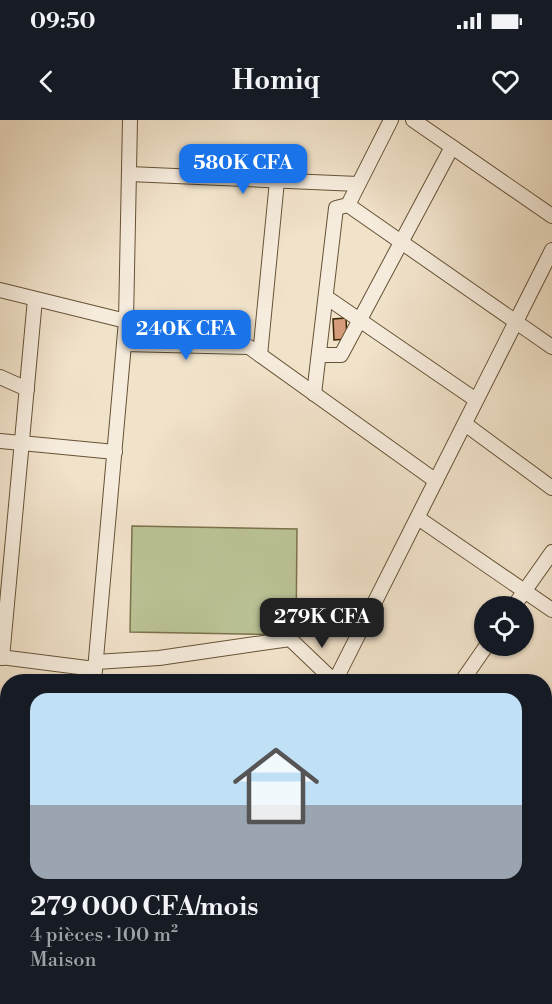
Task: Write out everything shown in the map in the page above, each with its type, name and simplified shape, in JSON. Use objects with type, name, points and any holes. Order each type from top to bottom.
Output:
[{"type":"street","points":[[95,671],[126,321],[130,120]]},
{"type":"street","points":[[348,205],[391,120]]},
{"type":"street","points":[[413,120],[435,126],[452,147],[552,216]]},
{"type":"street","points":[[319,355],[341,356],[452,147]]},
{"type":"street","points":[[129,174],[358,184]]},
{"type":"street","points":[[260,355],[277,181]]},
{"type":"street","points":[[314,394],[336,208],[348,205],[552,347]]},
{"type":"street","points":[[338,674],[552,250]]},
{"type":"street","points":[[0,290],[126,321]]},
{"type":"street","points":[[326,297],[476,400]]},
{"type":"street","points":[[35,299],[1,658],[95,671],[159,658],[290,639],[327,674]]},
{"type":"street","points":[[124,344],[249,347],[436,481]]},
{"type":"street","points":[[0,377],[27,388]]},
{"type":"street","points":[[465,424],[552,488]]},
{"type":"street","points":[[0,441],[115,452]]},
{"type":"street","points":[[418,518],[552,610]]},
{"type":"street","points":[[521,596],[552,552]]},
{"type":"street","points":[[467,674],[479,656]]},
{"type":"green space","points":[[132,526],[297,529],[296,635],[130,632]]},
{"type":"building","points":[[346,318],[347,339],[334,340],[333,319]]}]
